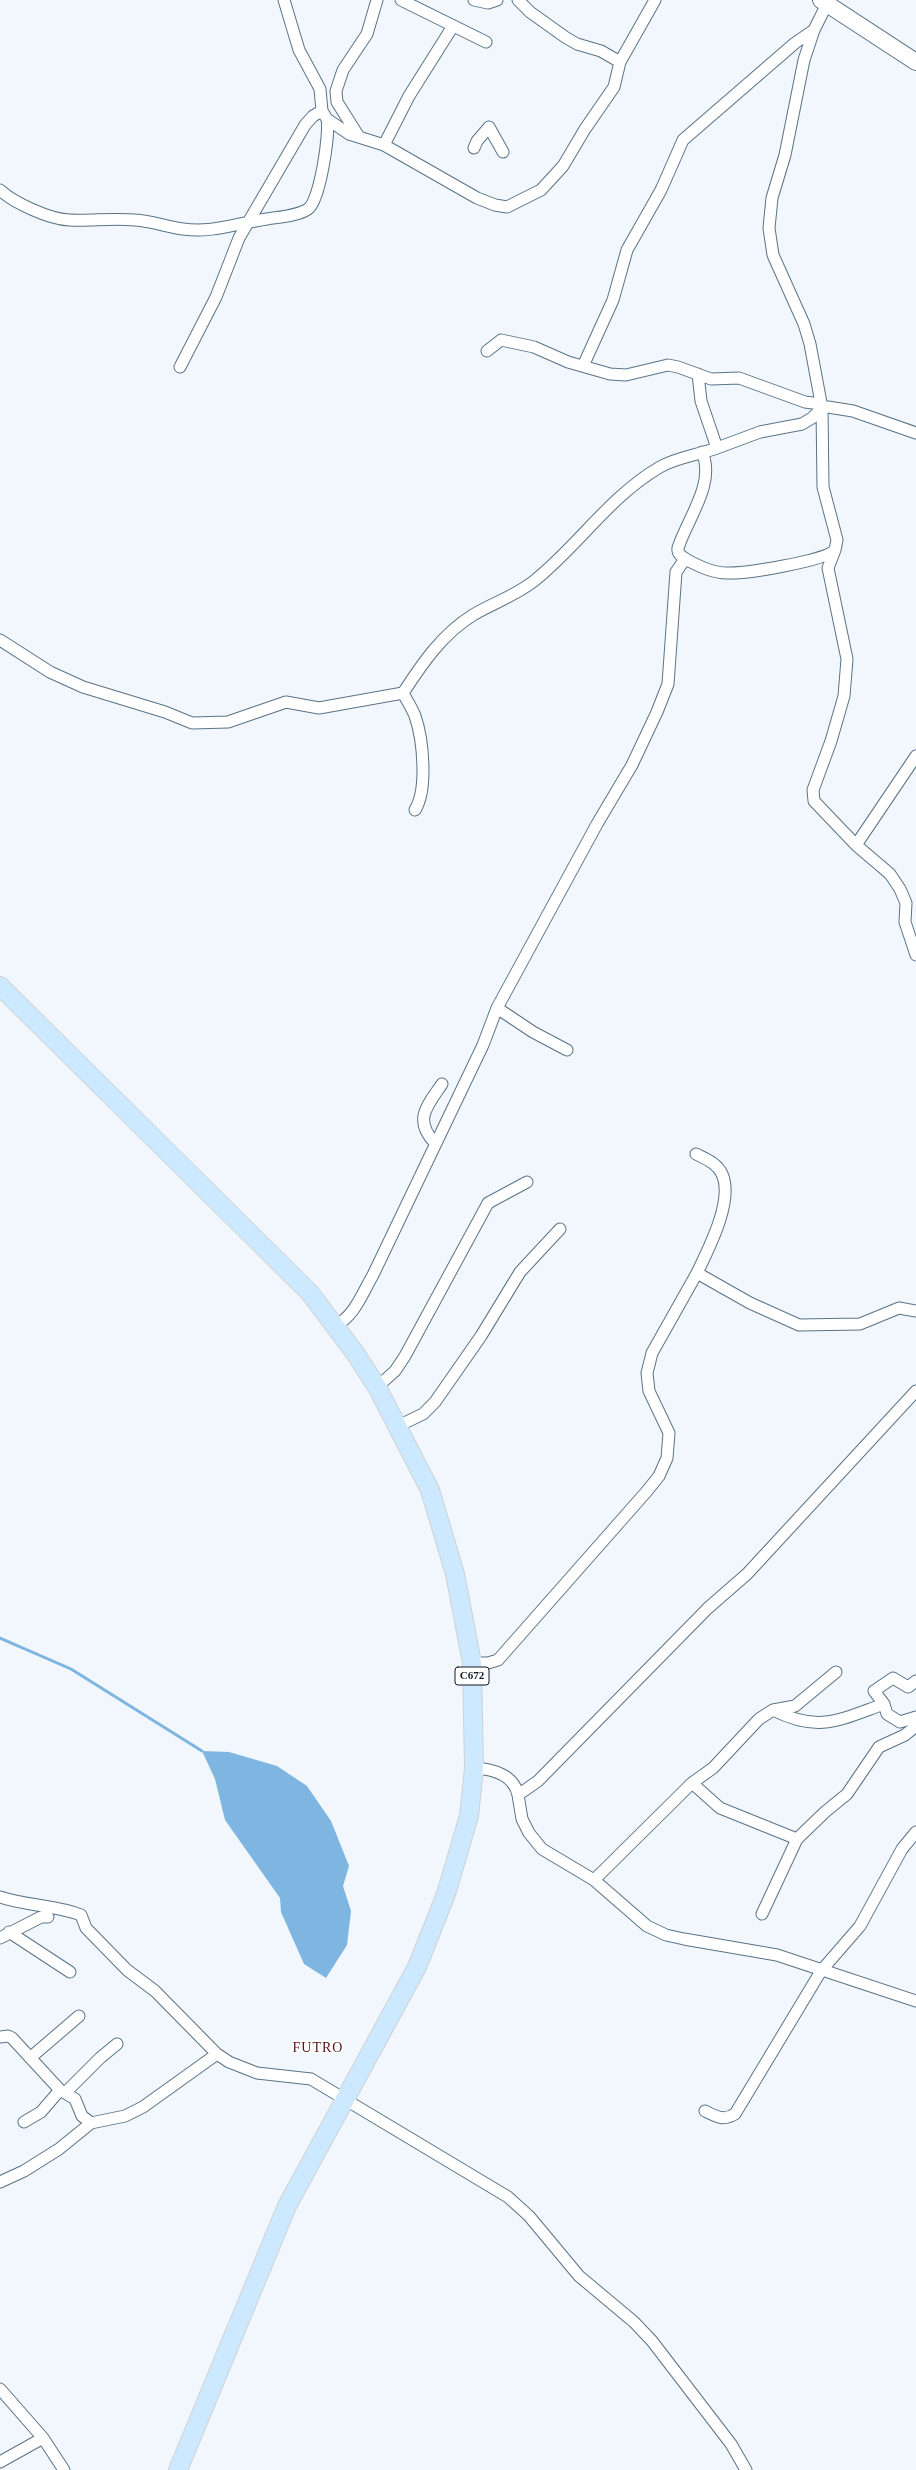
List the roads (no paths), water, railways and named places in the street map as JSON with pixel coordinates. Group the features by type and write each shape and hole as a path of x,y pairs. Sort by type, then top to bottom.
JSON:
{"main road":[{"name":"C672","path":"0,986 310,1293 377,1387 430,1490 455,1574 472,1663 474,1768 470,1816 446,1894 417,1967 346,2099 315,2151 287,2206 178,2470"}],"street":[{"path":"0,190 25,207 65,219 135,220 185,230 222,229 301,212 312,206 325,155 329,129 320,89 299,50 284,0"},
{"path":"359,137 337,102 336,91 343,70 367,34 377,0"},
{"path":"401,0 421,4 453,26 486,42"},
{"path":"474,0 488,3 497,0"},
{"path":"518,0 530,12 565,37 577,44 601,51 620,62"},
{"path":"180,367 211,308 233,250 305,125 313,116 325,115 341,130 384,145 477,198 501,207 514,206 541,190 563,166 584,129 614,87 620,62 654,0"},
{"path":"916,62 826,1 814,30 800,75 785,155 772,198 769,228 771,245 777,266 808,334 821,406 823,487 836,540 835,550 828,568 848,660 844,696 831,741 812,790 814,801 856,845 890,874 900,889 906,903 905,922 916,955"},
{"path":"384,145 409,96 453,26"},
{"path":"583,366 612,300 625,254 661,190 684,140 795,43 814,30"},
{"path":"474,148 476,141 489,127 503,152"},
{"path":"487,350 501,340 514,341 543,349 568,362 617,375 643,372 668,365 716,380 739,378 805,402 853,411 916,433"},
{"path":"698,374 701,401 717,448"},
{"path":"0,640 50,672 83,687 165,712 192,723 228,722 286,702 319,708 403,694 430,654 458,625 475,614 509,598 533,582 561,558 611,506 659,468 681,457 717,448 760,432 802,424 812,418 821,406"},
{"path":"702,452 706,464 706,475 693,517 678,549 680,554 685,558 708,570 736,573 812,560 830,554 835,550"},
{"path":"334,1326 341,1323 360,1299 483,1045 497,1008 597,824 632,765 657,712 668,684 676,572 685,558"},
{"path":"403,694 414,713 420,743 422,792 415,810"},
{"path":"856,845 916,756"},
{"path":"497,1008 533,1032 567,1050"},
{"path":"435,1143 426,1130 423,1117 442,1084"},
{"path":"472,1663 488,1663 498,1660 647,1491 664,1468 667,1458 669,1433 649,1391 646,1373 652,1353 697,1273 727,1198 722,1173 714,1163 696,1154"},
{"path":"377,1387 395,1371 405,1356 488,1203 527,1182"},
{"path":"398,1426 422,1414 435,1402 481,1336 520,1272 560,1229"},
{"path":"697,1273 750,1303 799,1325 860,1324 899,1308 916,1311"},
{"path":"518,1795 538,1782 559,1762 617,1698 708,1608 747,1574 916,1391"},
{"path":"594,1880 692,1783 713,1768 759,1719 773,1710 795,1706 836,1672"},
{"path":"916,1681 908,1687 893,1678 874,1692 884,1704 887,1714 900,1722 916,1716"},
{"path":"773,1710 788,1718 819,1724 838,1721 884,1704"},
{"path":"762,1914 797,1840 825,1812 847,1794 879,1747 905,1735 916,1726"},
{"path":"474,1768 501,1774 513,1782 518,1795 522,1819 533,1839 556,1858 594,1880 647,1926 666,1935 777,1955 821,1971 916,2001"},
{"path":"692,1783 720,1808 797,1840"},
{"path":"705,2111 719,2118 727,2119 735,2114 821,1971 860,1926 902,1849 916,1832"},
{"path":"0,1897 25,1904 69,1910 81,1915 86,1928 117,1960 155,1990 217,2054 229,2062 257,2073 312,2079 508,2197 529,2216 579,2276 634,2322 652,2341 731,2444 746,2470"},
{"path":"5,1935 41,1917 48,1917"},
{"path":"5,1935 70,1972"},
{"path":"30,2058 79,2016"},
{"path":"0,2037 8,2036 12,2038 63,2092 74,2099 82,2116 91,2123"},
{"path":"24,2122 41,2112 117,2044"},
{"path":"0,2182 24,2171 59,2149 91,2123 125,2116 143,2107 217,2054"},
{"path":"0,2389 43,2438 64,2470"},
{"path":"0,2462 43,2438"}],"water":[{"path":"202,1751 229,1752 277,1766 307,1786 331,1821 349,1866 343,1886 351,1911 347,1945 326,1978 304,1964 281,1912 280,1898 225,1820 215,1779"}],"waterway":[{"path":"0,1638 71,1669 202,1751"}],"district":[{"name":"FUTRO","path":"318,2048"}]}
